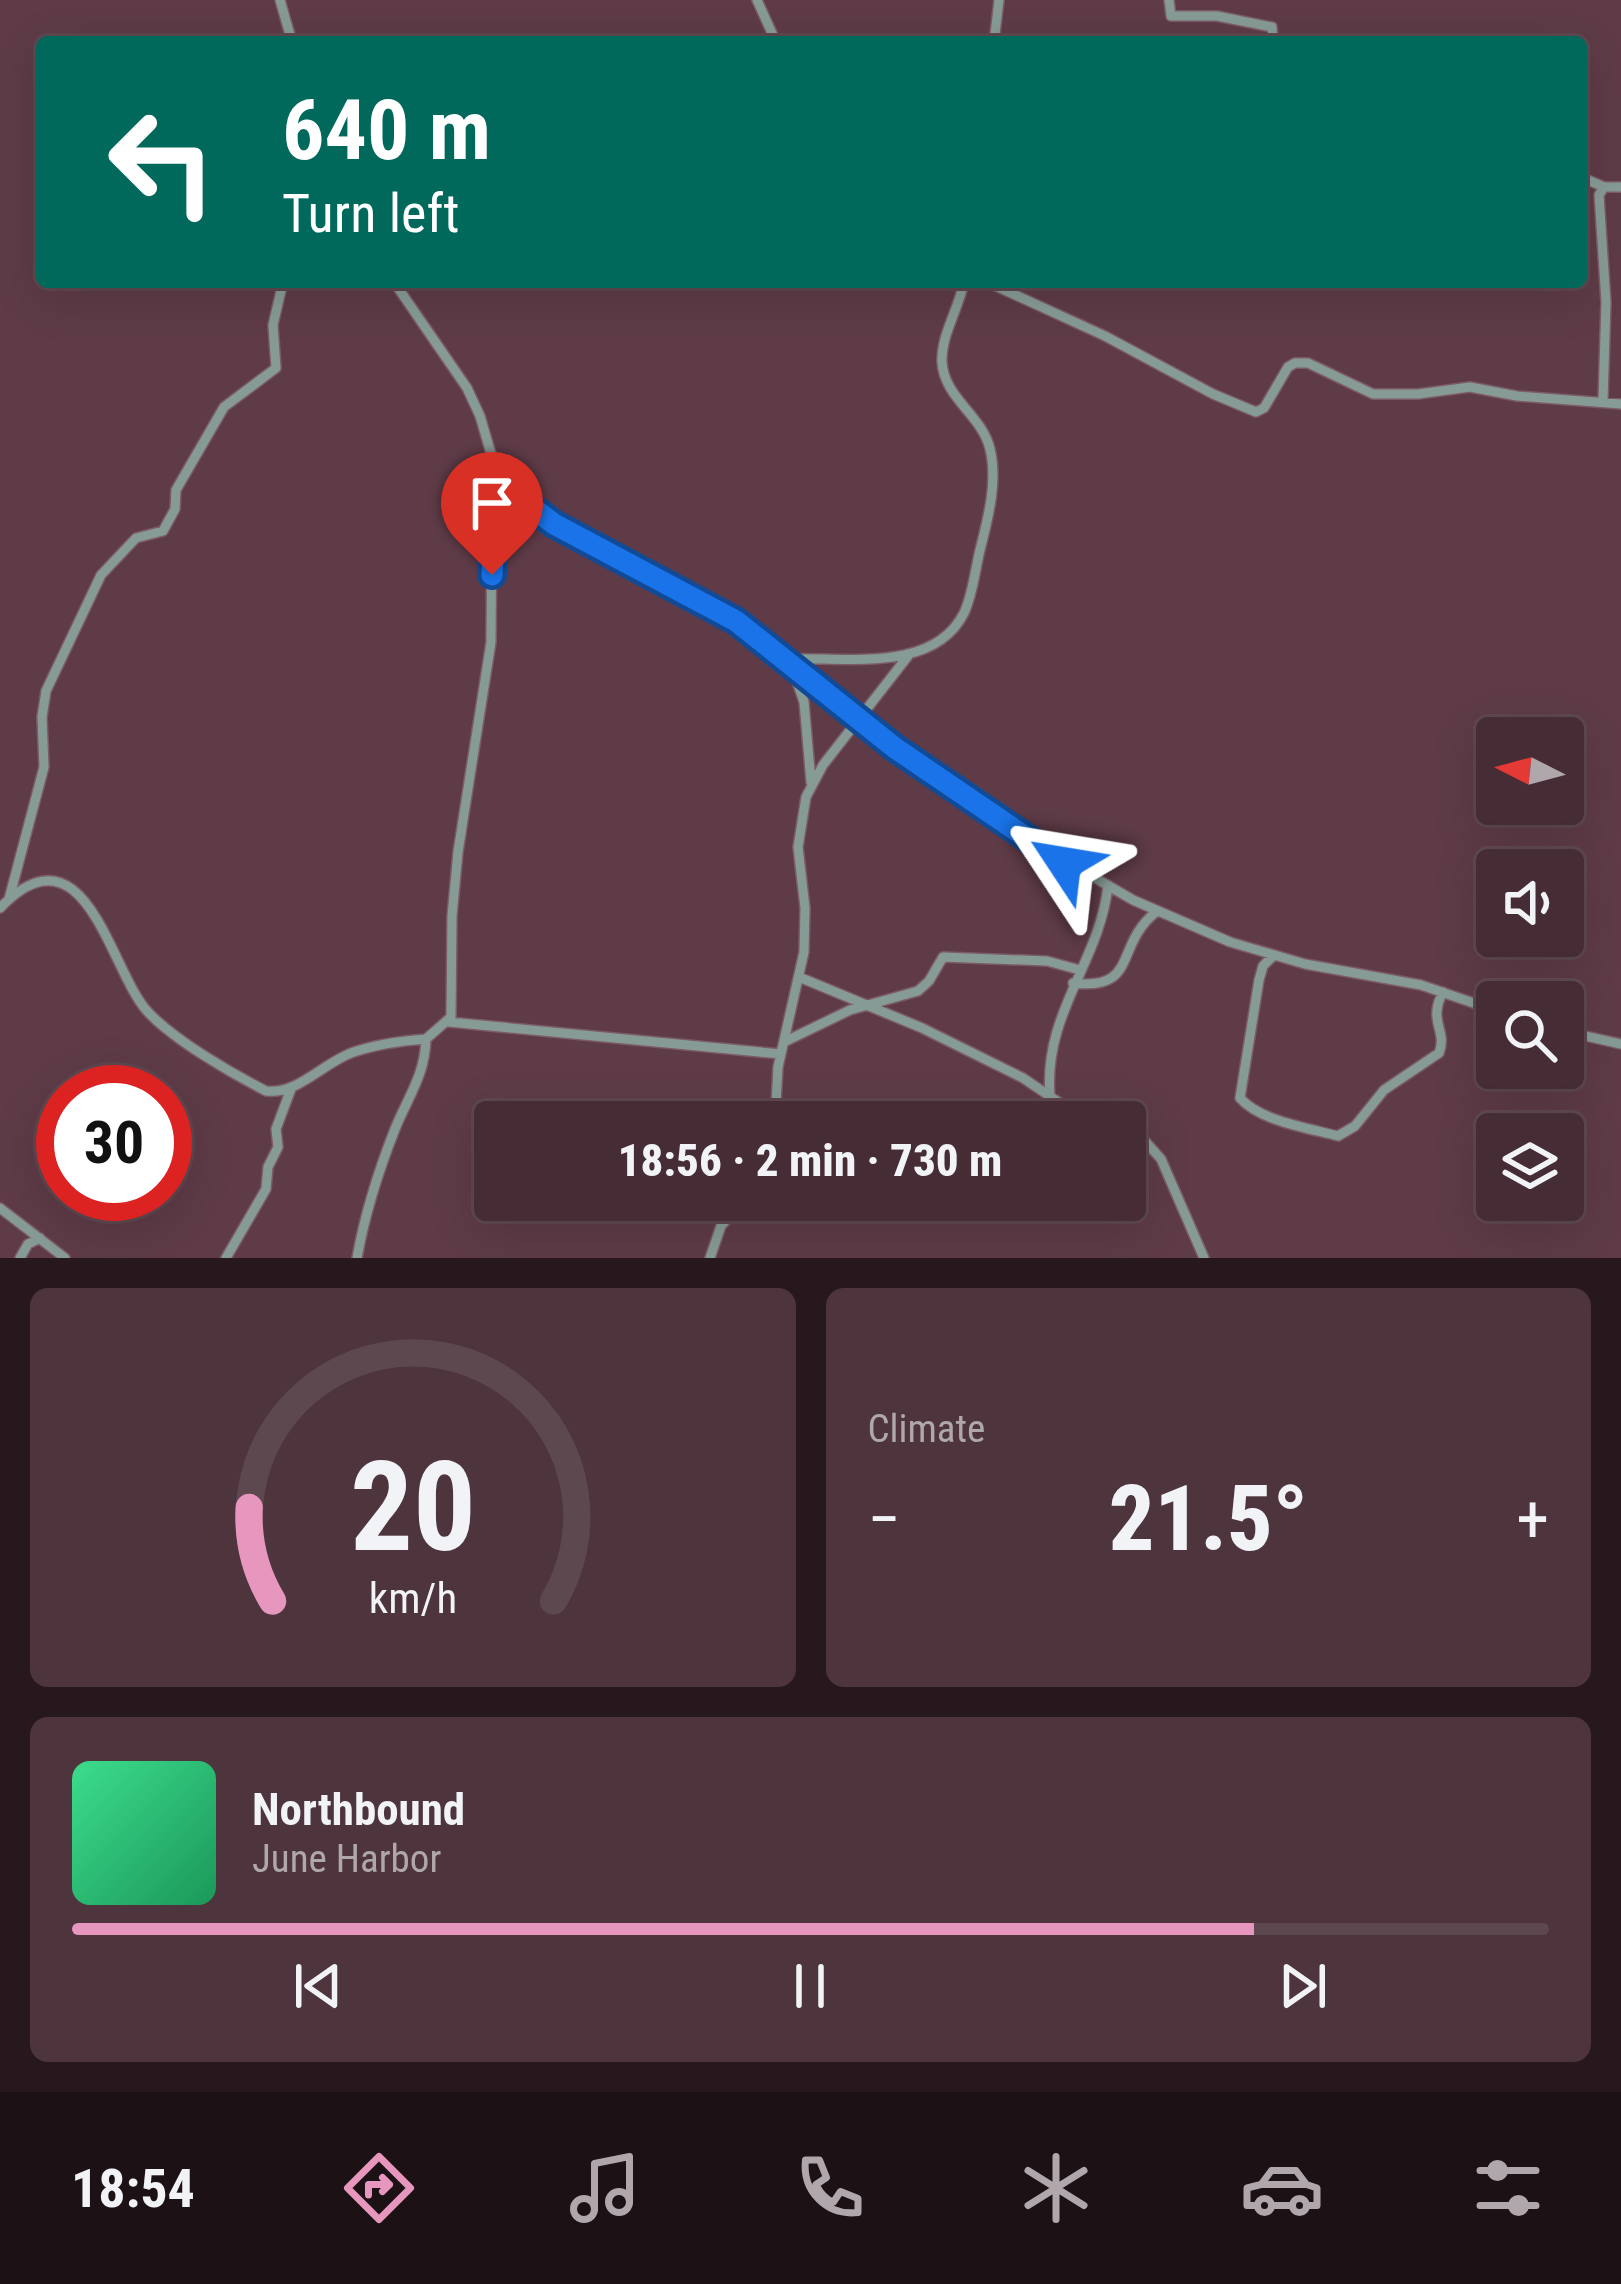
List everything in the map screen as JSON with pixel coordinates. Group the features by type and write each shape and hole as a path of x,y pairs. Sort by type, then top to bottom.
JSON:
{"street":[{"path":"280,0 290,36"},
{"path":"757,0 773,36"},
{"path":"995,36 999,0"},
{"path":"1169,0 1171,16 1217,16 1272,28 1273,36"},
{"path":"1587,180 1604,187 1621,187"},
{"path":"1603,400 1606,302 1599,192 1604,187"},
{"path":"9,899 44,767 46,691 100,575 136,538 164,531 175,509 176,490 224,407 276,368 273,325 282,288"},
{"path":"398,288 467,388 497,474 508,489 552,522 736,621 895,748 1013,830 1156,912 1272,956 1404,980 1476,1004"},
{"path":"785,659 871,660 909,654 937,640 964,613 991,502 990,449 974,418 951,391 942,368 962,288"},
{"path":"1000,288 1256,412 1264,408 1295,363 1308,363 1373,394 1418,394 1454,386 1621,404"},
{"path":"449,1022 458,852 491,642 492,510 497,474"},
{"path":"811,782 909,654"},
{"path":"777,1101 781,1054 804,952 798,847 811,782 802,687 785,659"},
{"path":"0,908 39,884 62,884 72,890 97,914 123,974 149,1014 254,1085 274,1092 292,1087 348,1054 386,1042 426,1039 449,1022 781,1054"},
{"path":"1050,1096 1052,1048 1073,983 1100,931 1108,885"},
{"path":"1073,983 1103,985 1113,980 1135,934 1156,912"},
{"path":"1272,956 1262,970 1255,999 1240,1098 1266,1114 1333,1135 1348,1133 1384,1090 1439,1052 1443,1046 1435,1011 1443,992"},
{"path":"786,1041 867,1005 921,989 945,957 1047,961 1080,970"},
{"path":"799,977 1023,1078 1057,1101"},
{"path":"1584,1036 1621,1044"},
{"path":"357,1258 364,1212 423,1071 426,1039"},
{"path":"226,1258 266,1189 268,1167 278,1147 276,1129 292,1087"},
{"path":"1146,1141 1161,1160 1204,1258"},
{"path":"0,1208 65,1258"},
{"path":"710,1258 726,1221"},
{"path":"20,1258 28,1244 40,1238"}],"route":[{"path":"492,575 497,474 508,489 554,524 736,621 895,748 1064,863"}]}
